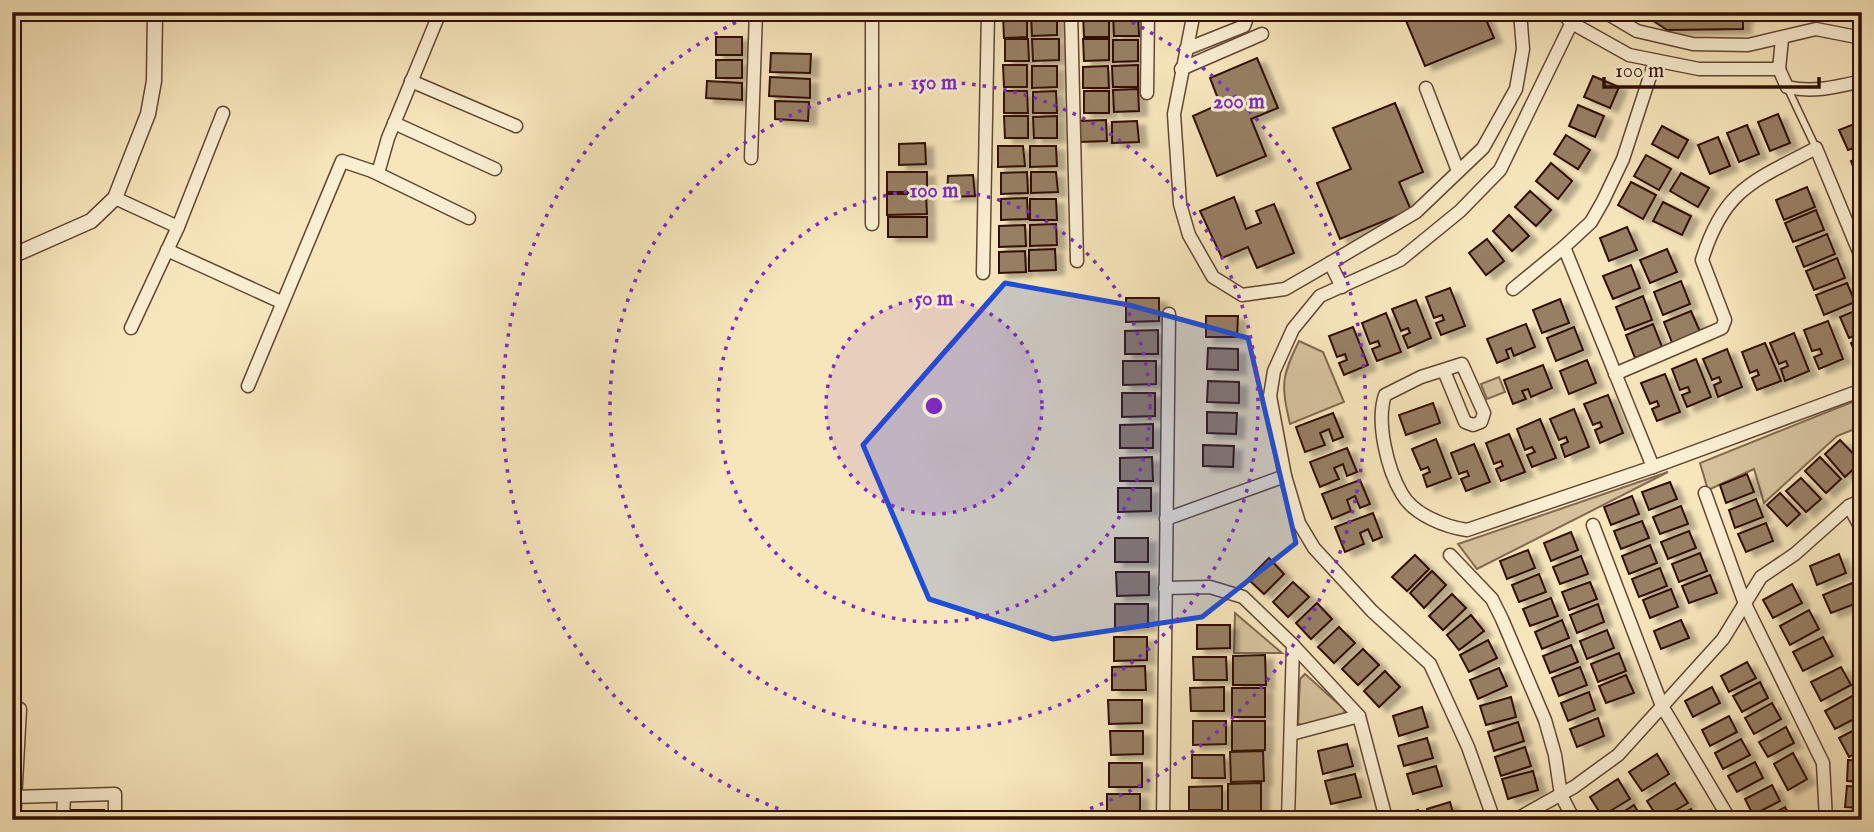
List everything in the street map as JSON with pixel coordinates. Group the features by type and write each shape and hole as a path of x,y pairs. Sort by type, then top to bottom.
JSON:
{"street":[{"path":"12,257 91,221 115,198 148,114 154,81 155,12"},
{"path":"248,386 342,161 378,173 394,123 440,12"},
{"path":"751,158 756,12"},
{"path":"872,12 872,224"},
{"path":"983,273 988,12"},
{"path":"1071,12 1077,261"},
{"path":"1147,12 1147,93"},
{"path":"1195,12 1181,69 1174,114 1181,204 1189,235 1213,277 1242,295 1285,289 1416,212 1483,148 1516,89 1523,49 1520,12"},
{"path":"1186,49 1244,26 1249,12"},
{"path":"1605,12 1637,31 1693,44 1748,45 1816,29 1862,38"},
{"path":"1494,820 1468,747 1430,664 1372,611 1314,548 1299,523 1285,476 1270,396 1274,371 1293,328 1320,296 1400,260 1460,211 1500,170 1570,16 1629,55 1699,69 1779,69"},
{"path":"1181,69 1262,34"},
{"path":"1782,39 1779,69 1787,88 1818,90 1862,81"},
{"path":"1513,289 1591,222 1623,159 1655,61"},
{"path":"411,81 516,126"},
{"path":"1426,88 1458,171"},
{"path":"131,328 178,227 223,113"},
{"path":"394,123 495,169"},
{"path":"1615,374 1722,328 1725,320 1702,260 1718,218 1730,200 1750,182 1816,148 1862,259"},
{"path":"367,169 469,218"},
{"path":"115,198 178,227"},
{"path":"1564,247 1653,467"},
{"path":"167,250 281,302"},
{"path":"1330,263 1342,288"},
{"path":"1310,275 1320,296"},
{"path":"1163,820 1169,314"},
{"path":"1444,371 1465,422 1473,425 1481,422 1484,413 1464,365 1459,364 1421,377 1385,395 1380,410 1380,426 1403,496 1447,527 1467,530 1653,467 1862,390"},
{"path":"1166,519 1285,476"},
{"path":"1705,493 1745,604 1823,763 1826,820"},
{"path":"1515,820 1561,795 1618,755 1723,639 1761,578 1794,554 1849,506 1862,500"},
{"path":"1849,506 1862,530"},
{"path":"1593,525 1662,706 1730,820"},
{"path":"1450,555 1492,599 1502,619 1545,720 1555,755 1561,795 1574,820"},
{"path":"1166,588 1210,587 1243,597 1293,645 1359,716 1384,811"},
{"path":"1289,820 1293,645"},
{"path":"12,708 20,709 13,797 14,820"},
{"path":"1291,734 1359,716"},
{"path":"13,797 115,794 115,820"},
{"path":"63,820 64,796"}],"lane":[{"path":"1787,88 1816,148"}],"highlighted area":[{"path":"1005,283 1129,305 1248,338 1296,543 1202,617 1053,639 929,599 863,445"}],"shaded area":[{"path":"1299,341 1323,352 1344,402 1290,424 1284,381"},
{"path":"1499,377 1505,392 1487,399 1481,384"},
{"path":"1862,398 1862,426 1837,436 1764,503 1754,469 1708,490 1700,463"},
{"path":"1668,472 1477,569 1458,544"},
{"path":"1235,613 1282,653 1234,653"},
{"path":"1305,674 1344,709 1345,716 1302,726 1298,723 1300,679"}],"building":[{"path":"1412,12 1491,12 1484,15 1494,38 1425,66 1404,16"},
{"path":"1640,12 1751,12 1743,19 1743,29 1667,30"},
{"path":"1031,14 1057,14 1057,35 1032,36"},
{"path":"1138,14 1139,36 1114,36 1113,15"},
{"path":"1027,15 1027,37 1004,38 1003,16"},
{"path":"1083,15 1109,15 1109,37 1084,37"},
{"path":"716,37 742,37 742,55 716,55"},
{"path":"1005,39 1028,39 1029,61 1005,61"},
{"path":"1032,39 1059,39 1059,60 1033,61"},
{"path":"1083,39 1109,39 1109,60 1084,61"},
{"path":"1113,40 1138,40 1138,61 1113,62"},
{"path":"771,53 811,54 810,73 770,72"},
{"path":"1257,58 1278,108 1251,119 1266,156 1217,176 1193,116 1220,104 1210,78"},
{"path":"716,60 742,60 742,78 716,78"},
{"path":"1003,65 1027,65 1027,87 1004,87"},
{"path":"1138,65 1138,87 1113,87 1112,66"},
{"path":"1032,66 1057,66 1057,87 1032,88"},
{"path":"1108,66 1109,88 1083,88 1083,67"},
{"path":"1593,76 1619,87 1610,108 1584,97"},
{"path":"770,77 810,79 810,98 769,96"},
{"path":"707,81 742,83 742,100 706,98"},
{"path":"1138,89 1139,111 1114,112 1113,90"},
{"path":"1004,91 1027,91 1028,113 1004,113"},
{"path":"1056,91 1057,113 1033,113 1033,92"},
{"path":"1084,91 1109,91 1109,113 1084,113"},
{"path":"775,101 809,102 808,121 775,119"},
{"path":"1395,103 1423,172 1399,182 1411,210 1340,239 1317,183 1351,169 1333,128"},
{"path":"1578,105 1604,116 1595,137 1569,126"},
{"path":"1778,114 1790,143 1770,151 1758,122"},
{"path":"1004,116 1028,116 1028,138 1005,138"},
{"path":"1057,116 1057,138 1034,138 1033,117"},
{"path":"1106,120 1107,141 1080,142 1080,121"},
{"path":"1137,121 1139,142 1112,143 1112,122"},
{"path":"1862,121 1862,145 1848,150 1839,130"},
{"path":"1747,125 1759,154 1739,162 1727,133"},
{"path":"1662,126 1688,140 1678,158 1652,144"},
{"path":"1566,135 1590,150 1578,169 1554,154"},
{"path":"1718,137 1730,166 1710,174 1698,145"},
{"path":"925,143 926,164 899,165 899,144"},
{"path":"998,146 1023,146 1025,166 998,167"},
{"path":"1030,146 1056,146 1057,166 1030,167"},
{"path":"1646,155 1671,169 1659,190 1634,176"},
{"path":"1862,157 1862,181 1859,182 1851,161"},
{"path":"1551,163 1572,181 1558,199 1536,181"},
{"path":"887,172 927,172 927,192 887,192"},
{"path":"1027,172 1028,193 1001,194 1001,173"},
{"path":"1031,172 1056,172 1058,192 1031,193"},
{"path":"1681,173 1709,188 1698,207 1670,191"},
{"path":"973,175 975,196 947,197 948,176"},
{"path":"1631,182 1656,195 1643,219 1618,205"},
{"path":"1807,187 1815,207 1784,220 1776,200"},
{"path":"1530,191 1551,210 1536,226 1515,207"},
{"path":"887,194 926,194 927,214 887,215"},
{"path":"1234,197 1246,229 1261,223 1256,211 1274,204 1294,253 1257,268 1248,247 1222,258 1200,211"},
{"path":"1027,198 1028,219 1001,220 1001,199"},
{"path":"1030,199 1056,199 1057,220 1030,220"},
{"path":"1663,202 1691,216 1682,235 1653,221"},
{"path":"1816,210 1824,230 1793,242 1785,223"},
{"path":"1509,215 1529,236 1512,251 1493,231"},
{"path":"888,217 927,217 927,237 888,237"},
{"path":"1056,224 1057,245 1030,246 1030,225"},
{"path":"1025,225 1026,246 999,247 999,226"},
{"path":"1627,227 1637,250 1609,261 1600,238"},
{"path":"1827,234 1835,254 1804,267 1796,247"},
{"path":"1487,239 1504,261 1486,275 1469,253"},
{"path":"1055,249 1056,270 1029,271 1029,250"},
{"path":"1667,249 1677,272 1650,283 1640,260"},
{"path":"1025,251 1026,272 999,273 999,252"},
{"path":"1837,258 1845,278 1814,290 1806,271"},
{"path":"1631,265 1640,288 1613,299 1603,276"},
{"path":"1681,281 1690,304 1663,315 1654,292"},
{"path":"1847,283 1855,302 1824,315 1816,295"},
{"path":"1450,288 1465,326 1441,335 1436,323 1444,320 1442,315 1434,318 1426,297"},
{"path":"1643,296 1652,320 1625,330 1616,307"},
{"path":"1126,298 1159,298 1159,321 1126,322"},
{"path":"1560,299 1569,323 1542,333 1533,310"},
{"path":"1416,300 1431,338 1408,348 1403,336 1410,333 1408,328 1401,331 1392,309"},
{"path":"1862,308 1862,353 1856,355 1851,343 1858,340 1856,335 1849,338 1840,317"},
{"path":"1691,311 1701,334 1673,345 1664,322"},
{"path":"1386,313 1401,352 1377,361 1372,349 1380,346 1378,341 1370,344 1362,323"},
{"path":"1206,316 1238,316 1237,337 1206,337"},
{"path":"1828,321 1843,359 1819,369 1814,357 1822,354 1820,349 1812,351 1804,330"},
{"path":"1526,324 1535,347 1514,356 1511,348 1506,350 1509,358 1497,363 1487,339"},
{"path":"1653,324 1662,347 1635,358 1626,335"},
{"path":"1353,327 1368,365 1344,375 1339,363 1347,360 1345,354 1337,357 1329,336"},
{"path":"1574,327 1583,350 1556,361 1547,338"},
{"path":"1158,330 1158,354 1125,354 1125,331"},
{"path":"1794,333 1809,371 1785,381 1781,369 1788,366 1786,361 1779,364 1770,343"},
{"path":"1765,343 1781,381 1757,390 1752,378 1759,375 1757,370 1750,373 1742,352"},
{"path":"1208,348 1238,349 1238,370 1207,369"},
{"path":"1727,349 1742,387 1718,397 1714,385 1721,382 1719,377 1712,380 1703,359"},
{"path":"1696,359 1711,397 1687,407 1682,395 1690,392 1688,387 1680,390 1672,369"},
{"path":"1587,360 1596,383 1569,394 1560,371"},
{"path":"1123,361 1156,361 1156,384 1123,385"},
{"path":"1543,365 1552,388 1531,397 1528,389 1522,391 1526,399 1513,404 1504,380"},
{"path":"1665,374 1680,412 1657,421 1652,409 1659,406 1657,401 1650,404 1641,383"},
{"path":"1208,381 1239,382 1239,403 1207,402"},
{"path":"1122,393 1155,393 1155,416 1122,417"},
{"path":"1608,395 1623,433 1600,443 1595,430 1602,427 1600,422 1593,425 1584,404"},
{"path":"1433,403 1440,423 1406,435 1399,415"},
{"path":"1574,409 1589,447 1565,457 1561,445 1568,442 1566,437 1559,440 1550,419"},
{"path":"1207,412 1237,413 1236,434 1207,433"},
{"path":"1333,413 1343,437 1333,441 1329,429 1320,433 1325,445 1305,452 1296,427"},
{"path":"1540,419 1556,458 1532,467 1527,455 1535,452 1532,447 1525,450 1517,429"},
{"path":"1153,424 1153,448 1120,448 1120,425"},
{"path":"1509,434 1525,472 1501,481 1496,469 1503,466 1501,461 1494,464 1486,443"},
{"path":"1436,439 1451,478 1427,487 1423,475 1430,472 1428,467 1421,470 1412,449"},
{"path":"1840,440 1861,462 1845,477 1825,454"},
{"path":"1474,444 1490,482 1466,491 1461,479 1469,476 1467,471 1459,474 1451,453"},
{"path":"1203,445 1234,446 1233,467 1203,466"},
{"path":"1347,448 1357,472 1347,476 1343,464 1334,468 1339,479 1320,487 1310,462"},
{"path":"1152,457 1153,481 1120,481 1120,458"},
{"path":"1820,457 1841,479 1826,493 1805,471"},
{"path":"1747,474 1754,492 1726,503 1720,485"},
{"path":"1801,478 1821,499 1806,512 1786,491"},
{"path":"1360,480 1370,504 1360,508 1355,496 1347,500 1351,511 1332,519 1322,494"},
{"path":"1670,482 1677,499 1649,510 1642,492"},
{"path":"1118,488 1151,488 1151,511 1118,512"},
{"path":"1780,493 1800,514 1787,526 1767,505"},
{"path":"1632,496 1639,514 1611,525 1604,507"},
{"path":"1756,499 1763,517 1735,528 1729,510"},
{"path":"1681,506 1688,524 1660,534 1653,517"},
{"path":"1373,513 1382,537 1373,541 1368,529 1360,533 1364,544 1345,552 1335,527"},
{"path":"1642,521 1649,538 1621,549 1614,531"},
{"path":"1766,523 1773,541 1746,552 1738,534"},
{"path":"1689,531 1696,548 1668,559 1661,542"},
{"path":"1571,532 1578,550 1551,561 1544,543"},
{"path":"1115,538 1148,538 1148,562 1115,562"},
{"path":"1650,545 1657,563 1629,574 1622,556"},
{"path":"1528,550 1535,568 1507,579 1500,561"},
{"path":"1700,553 1707,571 1679,582 1672,564"},
{"path":"1839,554 1846,573 1817,585 1810,566"},
{"path":"1415,555 1429,569 1407,591 1392,577"},
{"path":"1581,556 1588,574 1560,584 1553,567"},
{"path":"1269,558 1284,574 1264,594 1248,579"},
{"path":"1660,568 1667,586 1639,597 1632,579"},
{"path":"1432,571 1446,585 1424,608 1410,593"},
{"path":"1116,572 1149,572 1149,595 1117,596"},
{"path":"1539,574 1546,592 1519,602 1512,585"},
{"path":"1710,575 1717,593 1689,603 1682,586"},
{"path":"1293,582 1309,597 1288,617 1273,602"},
{"path":"1590,582 1597,599 1569,610 1562,592"},
{"path":"1852,583 1860,602 1831,613 1823,595"},
{"path":"1792,584 1802,603 1773,618 1763,600"},
{"path":"1671,589 1678,607 1650,618 1643,600"},
{"path":"1452,594 1466,608 1443,630 1429,616"},
{"path":"1551,598 1558,616 1530,626 1523,609"},
{"path":"1317,603 1332,619 1311,639 1296,623"},
{"path":"1115,604 1148,604 1148,627 1115,628"},
{"path":"1598,604 1604,622 1577,633 1570,615"},
{"path":"1809,610 1819,629 1790,645 1780,626"},
{"path":"1471,615 1484,631 1459,650 1447,635"},
{"path":"1562,620 1569,638 1542,649 1535,632"},
{"path":"1681,620 1689,638 1661,649 1654,631"},
{"path":"1197,625 1230,625 1230,648 1197,649"},
{"path":"1339,627 1355,643 1334,663 1318,647"},
{"path":"1607,630 1614,648 1587,659 1580,641"},
{"path":"1114,637 1147,637 1147,660 1114,661"},
{"path":"1823,637 1833,656 1803,671 1793,652"},
{"path":"1488,640 1497,658 1469,672 1460,655"},
{"path":"1571,645 1578,662 1550,673 1543,656"},
{"path":"1363,649 1379,665 1358,685 1342,669"},
{"path":"1619,653 1626,671 1598,682 1591,664"},
{"path":"1265,655 1266,685 1233,685 1233,656"},
{"path":"1193,657 1226,657 1227,680 1194,680"},
{"path":"1747,662 1756,678 1729,692 1721,676"},
{"path":"1145,666 1146,690 1112,690 1112,667"},
{"path":"1580,667 1587,685 1559,696 1552,678"},
{"path":"1841,667 1851,685 1821,701 1811,682"},
{"path":"1499,668 1507,686 1478,699 1470,680"},
{"path":"1385,671 1400,687 1379,707 1364,691"},
{"path":"1626,675 1634,693 1606,703 1599,686"},
{"path":"1760,682 1768,698 1742,712 1733,696"},
{"path":"1224,687 1224,711 1191,711 1190,688"},
{"path":"1712,687 1720,703 1693,717 1685,701"},
{"path":"1232,688 1265,688 1265,717 1232,717"},
{"path":"1589,692 1595,710 1568,721 1561,703"},
{"path":"1854,695 1862,715 1835,729 1825,711"},
{"path":"1511,697 1516,717 1486,725 1480,706"},
{"path":"1108,700 1142,700 1142,723 1109,724"},
{"path":"1772,703 1781,719 1754,734 1745,718"},
{"path":"1422,707 1428,727 1399,736 1393,716"},
{"path":"1729,716 1737,732 1710,746 1702,730"},
{"path":"1598,718 1604,736 1577,747 1570,729"},
{"path":"1193,721 1226,721 1226,744 1193,745"},
{"path":"1232,721 1265,721 1265,750 1232,751"},
{"path":"1518,722 1524,741 1494,751 1488,732"},
{"path":"1862,726 1862,750 1849,757 1839,738"},
{"path":"1786,727 1794,743 1768,757 1759,742"},
{"path":"1110,731 1143,731 1143,754 1111,755"},
{"path":"1427,738 1433,758 1404,766 1398,746"},
{"path":"1741,739 1750,755 1723,769 1715,753"},
{"path":"1347,744 1353,766 1323,774 1318,751"},
{"path":"1525,747 1531,766 1501,776 1495,757"},
{"path":"1263,751 1264,781 1231,782 1230,752"},
{"path":"1793,753 1807,779 1788,790 1774,764"},
{"path":"1657,754 1669,774 1642,791 1629,772"},
{"path":"1192,755 1224,755 1225,778 1192,778"},
{"path":"1848,760 1862,761 1862,782 1847,781"},
{"path":"1755,762 1763,778 1737,792 1728,776"},
{"path":"1109,763 1142,763 1142,787 1109,787"},
{"path":"1436,766 1442,786 1413,794 1407,774"},
{"path":"1533,771 1538,790 1508,799 1502,779"},
{"path":"1355,774 1361,797 1331,804 1325,781"},
{"path":"1618,779 1630,799 1602,816 1590,797"},
{"path":"1261,783 1261,813 1228,813 1228,784"},
{"path":"1675,783 1688,803 1659,820 1647,801"},
{"path":"1772,785 1780,801 1753,815 1745,799"},
{"path":"1222,786 1222,810 1189,810 1189,787"},
{"path":"1847,786 1862,787 1862,808 1845,807"},
{"path":"1107,794 1140,794 1140,817 1107,818"},
{"path":"1450,802 1455,820 1430,820 1427,809"},
{"path":"1634,805 1643,820 1611,820"},
{"path":"1785,807 1792,820 1762,820"},
{"path":"1691,809 1698,820 1675,820"},
{"path":"68,810 104,810 104,820 68,820"},
{"path":"1418,810 1420,820 1395,820 1395,817"},
{"path":"1846,814 1862,815 1862,820 1846,820"}]}
